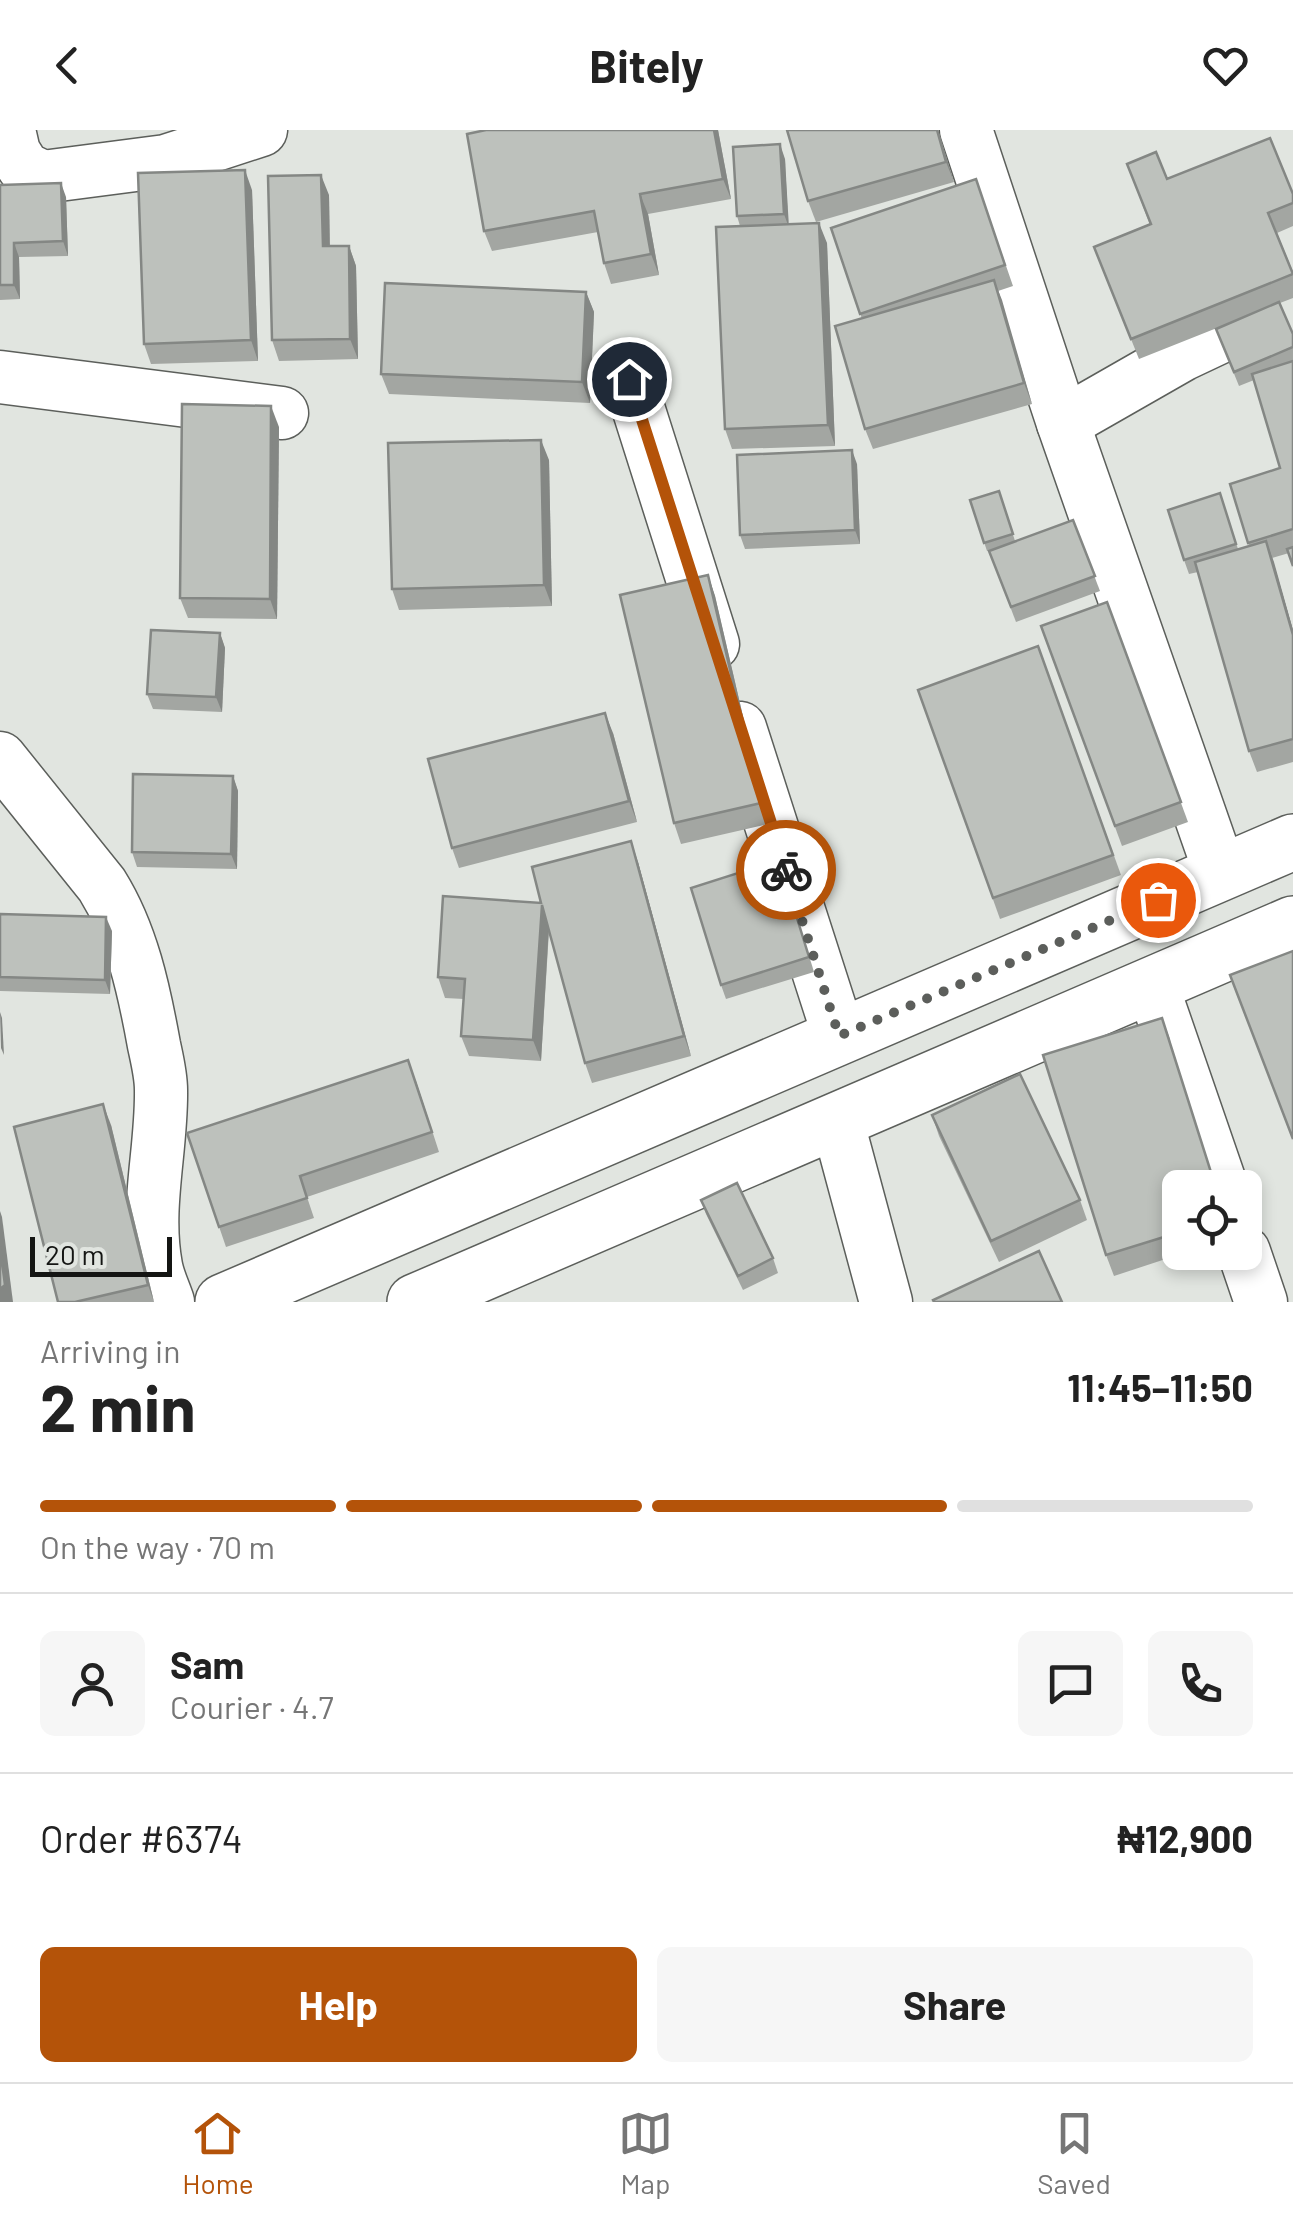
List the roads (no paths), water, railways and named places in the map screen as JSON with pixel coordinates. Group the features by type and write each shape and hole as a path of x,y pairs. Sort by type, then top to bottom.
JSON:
{"main road":[{"path":"223,1302 1293,842"},
{"path":"415,1302 1293,924"}],"street":[{"path":"9,130 14,152 24,168 42,177 166,161 261,130"},
{"path":"966,130 1220,872"},
{"path":"1063,422 1182,355 1254,322"},
{"path":"0,378 282,413"},
{"path":"629,379 839,1036"},
{"path":"0,758 102,886 126,933 146,999 162,1086 151,1214 156,1268 168,1302"},
{"path":"1152,985 1216,1170"},
{"path":"837,1120 886,1302"},
{"path":"1250,1270 1261,1302"}]}
